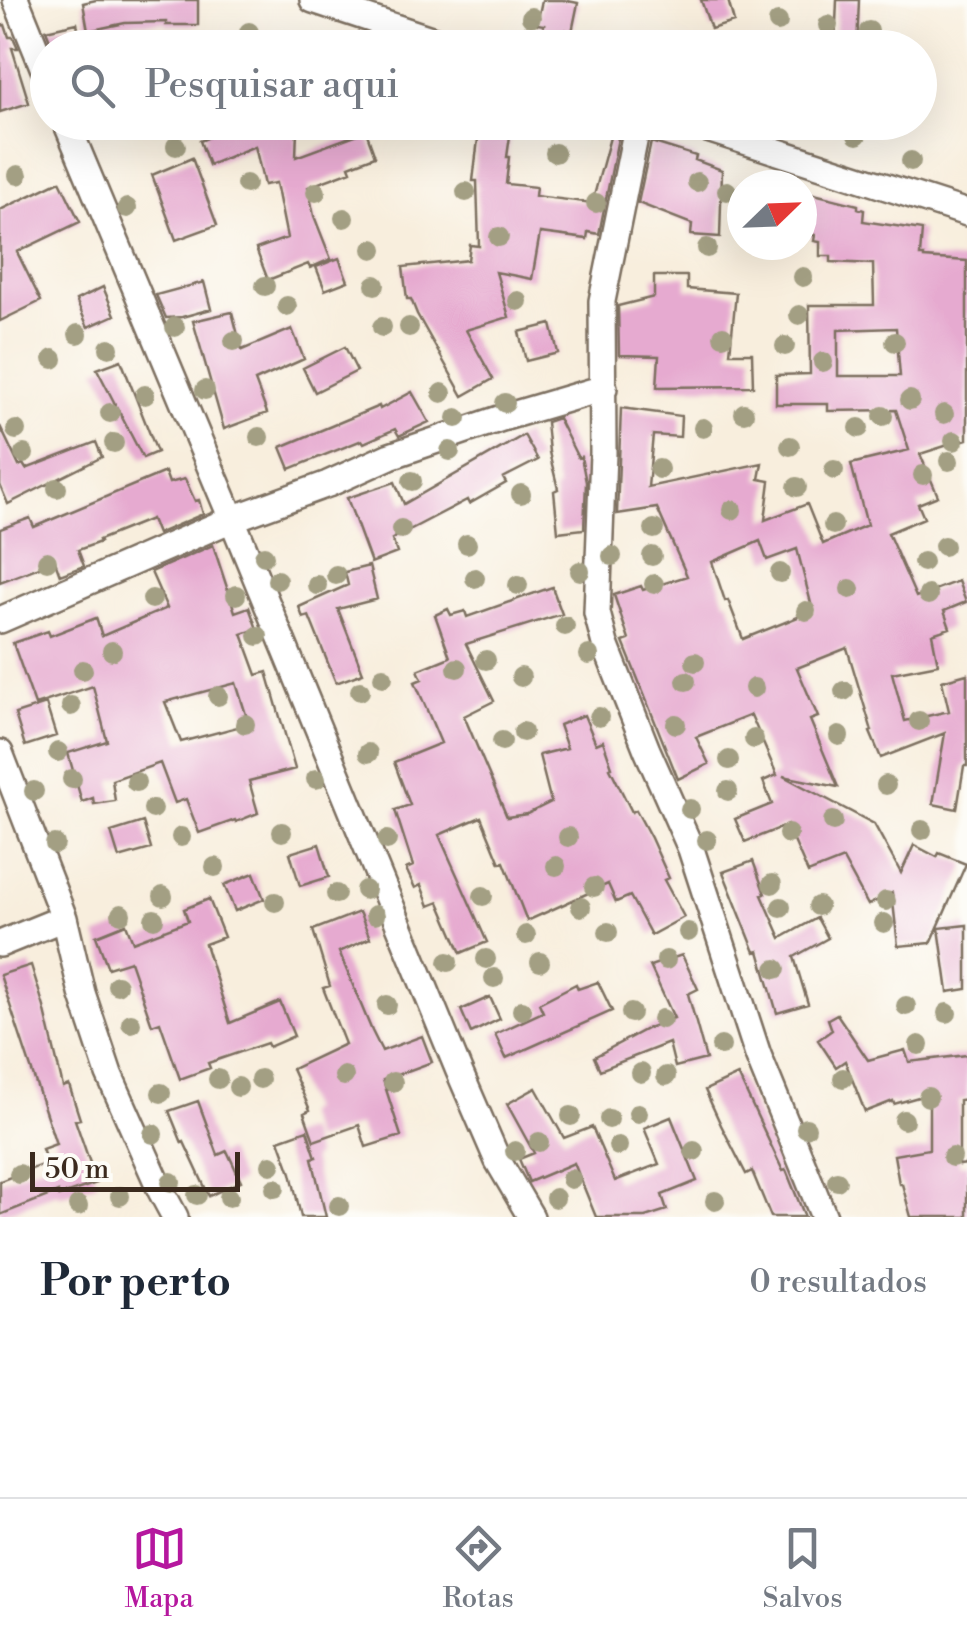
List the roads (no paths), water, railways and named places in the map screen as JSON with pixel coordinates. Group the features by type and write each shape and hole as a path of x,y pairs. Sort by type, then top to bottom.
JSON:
{"street":[{"path":"16,0 30,34"},
{"path":"313,0 404,30"},
{"path":"74,140 459,1071 498,1161 531,1217"},
{"path":"634,140 602,301 604,388 597,613 605,644 647,750 691,849 758,1054 824,1217"},
{"path":"742,140 967,213"},
{"path":"0,620 232,519 328,484 390,456 604,388"},
{"path":"0,753 64,918 82,994 109,1074 175,1217"},
{"path":"0,944 64,918"}]}
